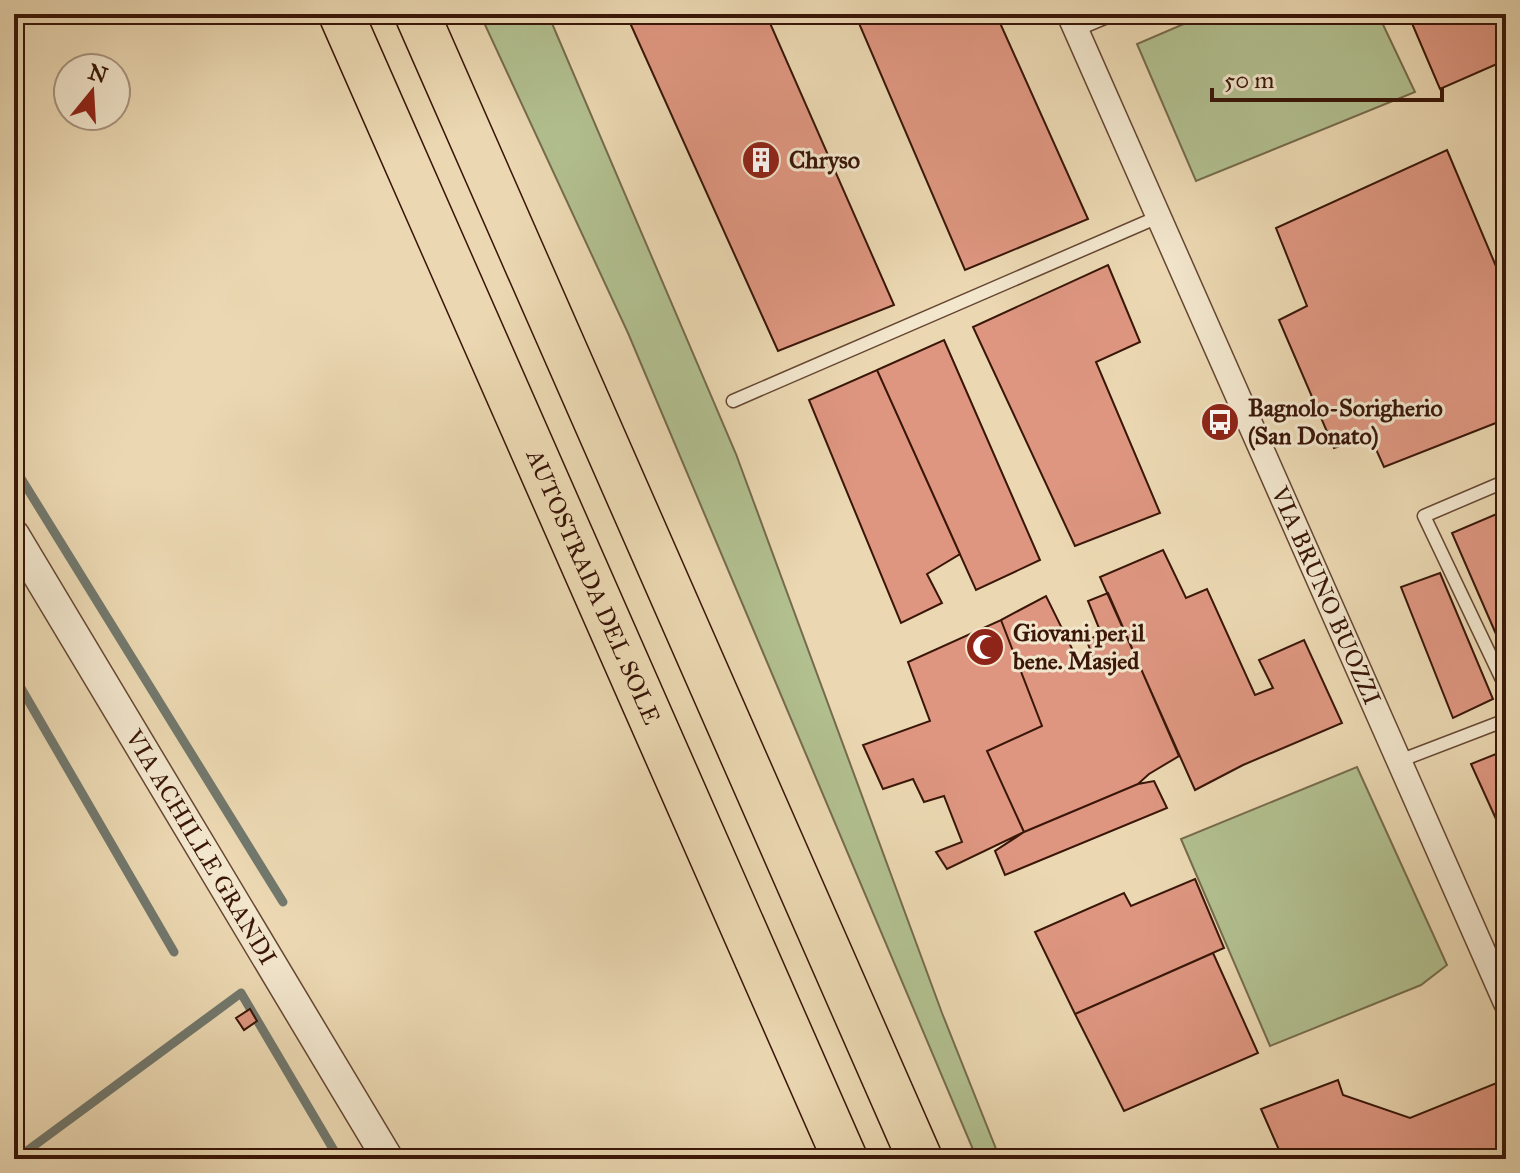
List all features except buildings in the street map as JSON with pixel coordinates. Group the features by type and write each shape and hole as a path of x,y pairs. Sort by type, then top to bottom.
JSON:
{"highway":[{"name":"AUTOSTRADA DEL SOLE","path":"341,14 845,1159"},
{"path":"417,14 920,1159"}],"street":[{"name":"VIA BRUNO BUOZZI","path":"1073,22 1506,1003"},
{"name":"VIA ACHILLE GRANDI","path":"14,535 388,1159"}],"lane":[{"path":"1073,22 1114,14"},
{"path":"733,401 1158,217"},
{"path":"1506,481 1424,516 1506,688"},
{"path":"1399,761 1506,720"}],"green space":[{"path":"480,14 548,14 736,454 942,1013 1000,1159 977,1159 628,333"},
{"path":"1207,14 1378,14 1415,92 1196,181 1137,44"},
{"path":"1357,767 1447,965 1421,985 1270,1046 1181,839"}],"waterway":[{"path":"14,467 283,902"},
{"path":"14,676 174,952"},
{"path":"16,1159 241,993 339,1159"}],"place":[{"name":"Chryso","path":"761,160"},
{"name":"Bagnolo-Sorigherio (San Donato)","path":"1220,422"},
{"name":"Giovani per il bene. Masjed","path":"985,647"}]}
